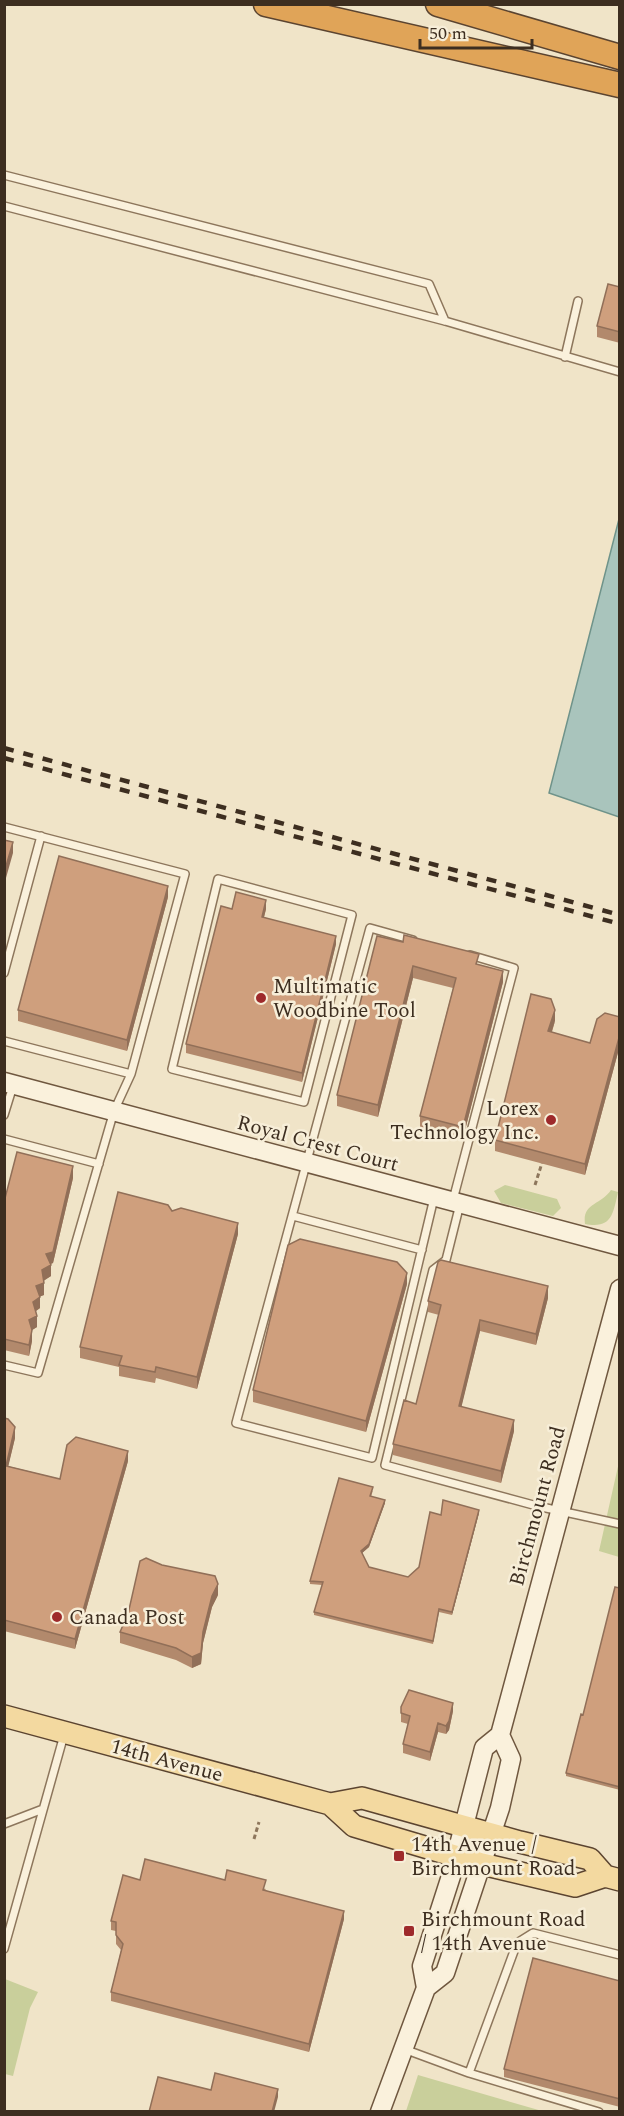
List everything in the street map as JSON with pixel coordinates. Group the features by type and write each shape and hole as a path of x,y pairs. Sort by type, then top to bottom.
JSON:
{"highway":[{"path":"266,4 620,85"},
{"path":"438,4 620,57"}],"main road":[{"name":"Royal Crest Court","path":"9,1083 620,1246"},
{"name":"Birchmount Road","path":"380,2112 426,1988 444,1973 492,1834 511,1759 501,1735 620,1289"},
{"name":"14th Avenue","path":"4,1716 330,1804 362,1798 464,1827 590,1858 612,1878"},
{"name":"Birchmount Road","path":"426,1988 422,1966 456,1856 484,1748 501,1735"},
{"name":"14th Avenue","path":"330,1804 354,1826 482,1864 575,1886 612,1878"}],"lane":[{"path":"4,175 429,284 445,321"},
{"path":"4,206 445,321 620,372"},
{"path":"565,357 578,301"},
{"path":"4,827 185,874 131,1074 114,1111 38,1373 4,1365"},
{"path":"4,973 41,836"},
{"path":"218,879 352,915 333,987 304,1102 172,1069 218,879"},
{"path":"426,943 370,928 236,1423 372,1458 422,1250 449,1201"},
{"path":"459,952 514,968 449,1201 446,1260 434,1270 385,1465 620,1524"},
{"path":"333,987 353,992"},
{"path":"4,1041 131,1074"},
{"path":"4,1115 9,1083"},
{"path":"4,1139 99,1164"},
{"path":"293,1216 422,1250"},
{"path":"4,1949 65,1732"},
{"path":"4,1824 43,1809"},
{"path":"469,2073 517,1943 533,1933 620,1956"},
{"path":"402,2049 469,2073 599,2112"}],"path":[{"path":"535,1185 542,1163"},
{"path":"254,1839 259,1822"}],"green space":[{"path":"505,1185 557,1199 561,1208 553,1216 501,1203 494,1191"},
{"path":"611,1190 618,1192 610,1218 601,1224 585,1224 586,1212 589,1208"},
{"path":"619,1462 619,1557 599,1551"},
{"path":"5,1979 38,1992 30,2008 13,2076 5,2074"},
{"path":"418,2075 542,2111 406,2111"}],"water":[{"path":"620,519 619,817 549,793"}],"building":[{"path":"608,284 620,287 620,332 597,326"},
{"path":"4,840 13,842 4,873"},
{"path":"59,856 168,886 127,1040 18,1010"},
{"name":"Multimatic Woodbine Tool","path":"236,892 266,900 262,917 336,936 302,1073 186,1044 221,906 232,909"},
{"path":"404,935 479,954 476,964 503,971 463,1127 420,1116 456,978 413,966 378,1105 337,1095 377,936 403,942"},
{"name":"Lorex Technology Inc.","path":"531,994 551,999 555,1010 548,1031 590,1043 597,1019 605,1013 620,1017 620,1034 585,1164 495,1140"},
{"path":"17,1152 73,1166 53,1252 46,1254 51,1265 42,1270 44,1283 36,1286 40,1297 33,1302 37,1316 29,1320 32,1330 29,1345 4,1339 4,1202"},
{"path":"118,1192 168,1205 172,1211 181,1208 238,1223 197,1377 156,1367 155,1372 119,1365 122,1356 80,1347"},
{"path":"300,1239 397,1262 407,1273 366,1421 253,1390 288,1245"},
{"path":"441,1260 548,1286 536,1334 480,1320 459,1406 514,1420 501,1471 393,1444 404,1400 416,1404 441,1305 428,1301 438,1262"},
{"path":"4,1418 15,1427 6,1466 60,1479 67,1445 76,1437 128,1451 75,1639 4,1620"},
{"path":"339,1478 373,1487 370,1496 385,1500 369,1544 361,1551 369,1567 408,1577 419,1567 430,1512 441,1515 443,1500 479,1510 452,1612 439,1609 433,1641 314,1612 323,1582 310,1581"},
{"path":"146,1558 162,1565 215,1576 218,1584 212,1596 203,1632 201,1653 192,1657 176,1648 120,1632 128,1614 140,1561"},
{"path":"615,1587 620,1588 620,1787 566,1773"},
{"path":"409,1690 453,1703 446,1726 438,1723 430,1752 403,1744 410,1716 401,1713 401,1707"},
{"path":"145,1859 225,1880 227,1870 266,1880 263,1890 344,1911 309,2044 111,1992 123,1944 116,1935 116,1922 111,1921 123,1875 140,1880"},
{"path":"533,1958 620,1981 620,2099 504,2069"},
{"path":"215,2073 278,2089 272,2112 149,2112 158,2077 211,2090"}],"railway":[{"path":"4,748 620,915"},
{"path":"4,758 620,924"}],"place":[{"name":"Multimatic Woodbine Tool","path":"261,998"},
{"name":"Lorex Technology Inc.","path":"551,1120"},
{"name":"Canada Post","path":"57,1617"},
{"name":"14th Avenue / Birchmount Road","path":"399,1856"},
{"name":"Birchmount Road / 14th Avenue","path":"409,1931"}]}
